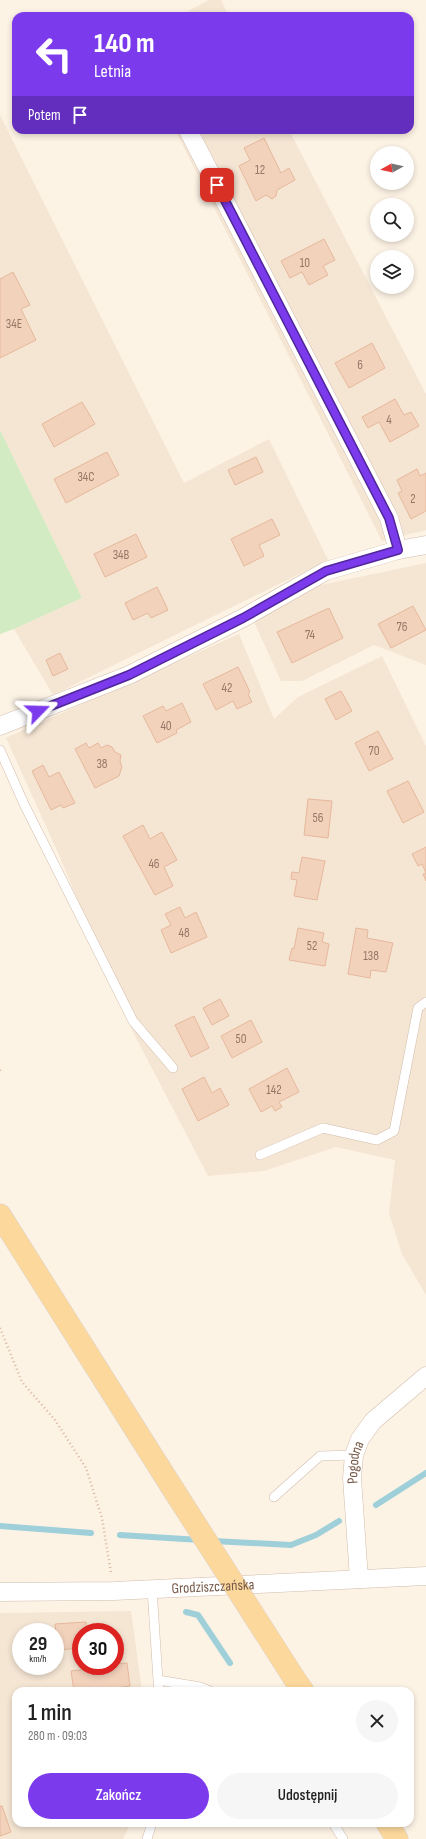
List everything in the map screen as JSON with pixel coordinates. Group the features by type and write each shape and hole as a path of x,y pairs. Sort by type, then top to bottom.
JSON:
{"main road":[{"path":"0,1215 298,1684"},
{"path":"390,1827 398,1839"}],"street":[{"path":"190,134 389,518 398,550"},
{"path":"0,726 129,675 243,618 326,571 398,550 426,545"},
{"name":"Pogodna","path":"359,1579 352,1478 354,1455 360,1439 373,1421 426,1376"},
{"name":"Grodziszczańska","path":"0,1592 114,1591 426,1576"}],"lane":[{"path":"0,750 24,804 133,1021 173,1068"},
{"path":"260,1155 322,1128 377,1140 394,1131 418,1008 426,1002"},
{"path":"274,1498 320,1456 354,1455"},
{"path":"152,1589 159,1687"},
{"path":"158,1680 200,1687"},
{"path":"147,1839 151,1827"},
{"path":"336,1827 343,1839"}],"path":[{"path":"0,1328 22,1382 55,1420 86,1468 102,1518 114,1591"}],"shaded area":[{"path":"209,0 221,0 227,12 186,12"},
{"path":"0,115 184,483 269,439 328,560 53,695 14,629 82,598 0,430"},
{"path":"177,134 291,134 370,286 370,294 374,294 426,394 426,530 382,541"},
{"path":"426,563 426,665 374,645 302,681 281,681 254,622 316,586"},
{"path":"239,634 274,719 298,697 382,656 426,746 426,1295 402,1254 389,1213 395,1160 336,1147 264,1171 208,1176 132,1030 59,855 6,738"},
{"path":"131,1611 141,1687 12,1687 12,1827 129,1827 123,1839 0,1839 0,1613"}],"green space":[{"path":"0,430 82,598 0,634"}],"building":[{"path":"264,138 281,173 289,168 295,180 277,190 276,196 272,199 266,195 256,201 239,166 250,160 244,148"},
{"path":"324,239 335,260 323,266 328,275 309,285 302,272 290,278 281,261"},
{"path":"13,272 30,305 21,309 36,340 0,358 0,279"},
{"path":"372,343 385,368 349,388 335,363"},
{"path":"395,399 404,415 411,412 419,426 390,442 379,422 368,428 362,417"},
{"path":"82,402 95,424 54,447 42,424"},
{"path":"107,452 119,475 66,503 54,479"},
{"path":"256,457 263,472 235,485 228,470"},
{"path":"417,469 420,476 426,473 426,511 411,519 398,493 402,491 397,480"},
{"path":"272,519 280,535 259,545 264,556 244,566 231,539"},
{"path":"136,534 147,557 105,577 94,554"},
{"path":"157,587 168,610 151,618 148,613 133,620 125,603"},
{"path":"413,606 426,630 391,648 378,624"},
{"path":"329,608 343,638 292,663 277,632"},
{"path":"60,653 68,669 53,676 46,660"},
{"path":"238,667 250,692 248,694 252,702 237,709 233,701 216,710 203,684"},
{"path":"341,691 352,711 336,720 325,699"},
{"path":"182,703 191,722 176,730 177,733 157,743 143,716 163,706 166,711"},
{"path":"378,731 393,759 369,771 355,743"},
{"path":"86,743 89,748 98,743 101,748 107,745 112,747 115,752 121,755 120,761 122,767 119,776 95,788 75,749"},
{"path":"43,765 49,777 59,772 75,803 63,808 61,805 51,810 32,771"},
{"path":"408,781 424,812 403,823 387,791"},
{"path":"308,799 332,801 328,838 304,835"},
{"path":"143,825 150,839 162,832 177,860 164,867 173,886 155,895 123,836"},
{"path":"426,847 426,873 422,864 418,866 412,854"},
{"path":"302,857 325,861 317,900 294,896 297,880 291,879 292,872 299,873"},
{"path":"426,873 426,881 423,874"},
{"path":"180,907 185,918 196,912 207,937 171,953 161,930 171,925 165,914"},
{"path":"298,928 324,933 322,942 329,944 325,966 289,960 292,948 294,949"},
{"path":"356,928 368,930 367,938 393,943 386,972 371,970 370,978 348,974"},
{"path":"220,999 229,1016 212,1025 203,1008"},
{"path":"194,1016 209,1048 191,1057 175,1025"},
{"path":"251,1020 262,1042 232,1058 221,1036"},
{"path":"287,1068 299,1092 279,1102 282,1107 275,1111 272,1106 261,1112 249,1089"},
{"path":"204,1077 212,1093 220,1088 229,1105 198,1121 182,1089"},
{"path":"86,1622 72,1623 72,1649 64,1649 64,1623"},
{"path":"124,1663 127,1663 130,1686 73,1687 71,1671 72,1675 124,1675"},
{"path":"0,1806 2,1806 11,1832 0,1836"}],"waterway":[{"path":"376,1505 426,1473"},
{"path":"213,1541 291,1545 316,1535 339,1521"},
{"path":"0,1526 91,1533"},
{"path":"120,1535 200,1540"},
{"path":"186,1612 198,1615 230,1663"}],"route":[{"path":"38,711 129,675 243,618 326,571 398,550 389,518 217,185"}]}
